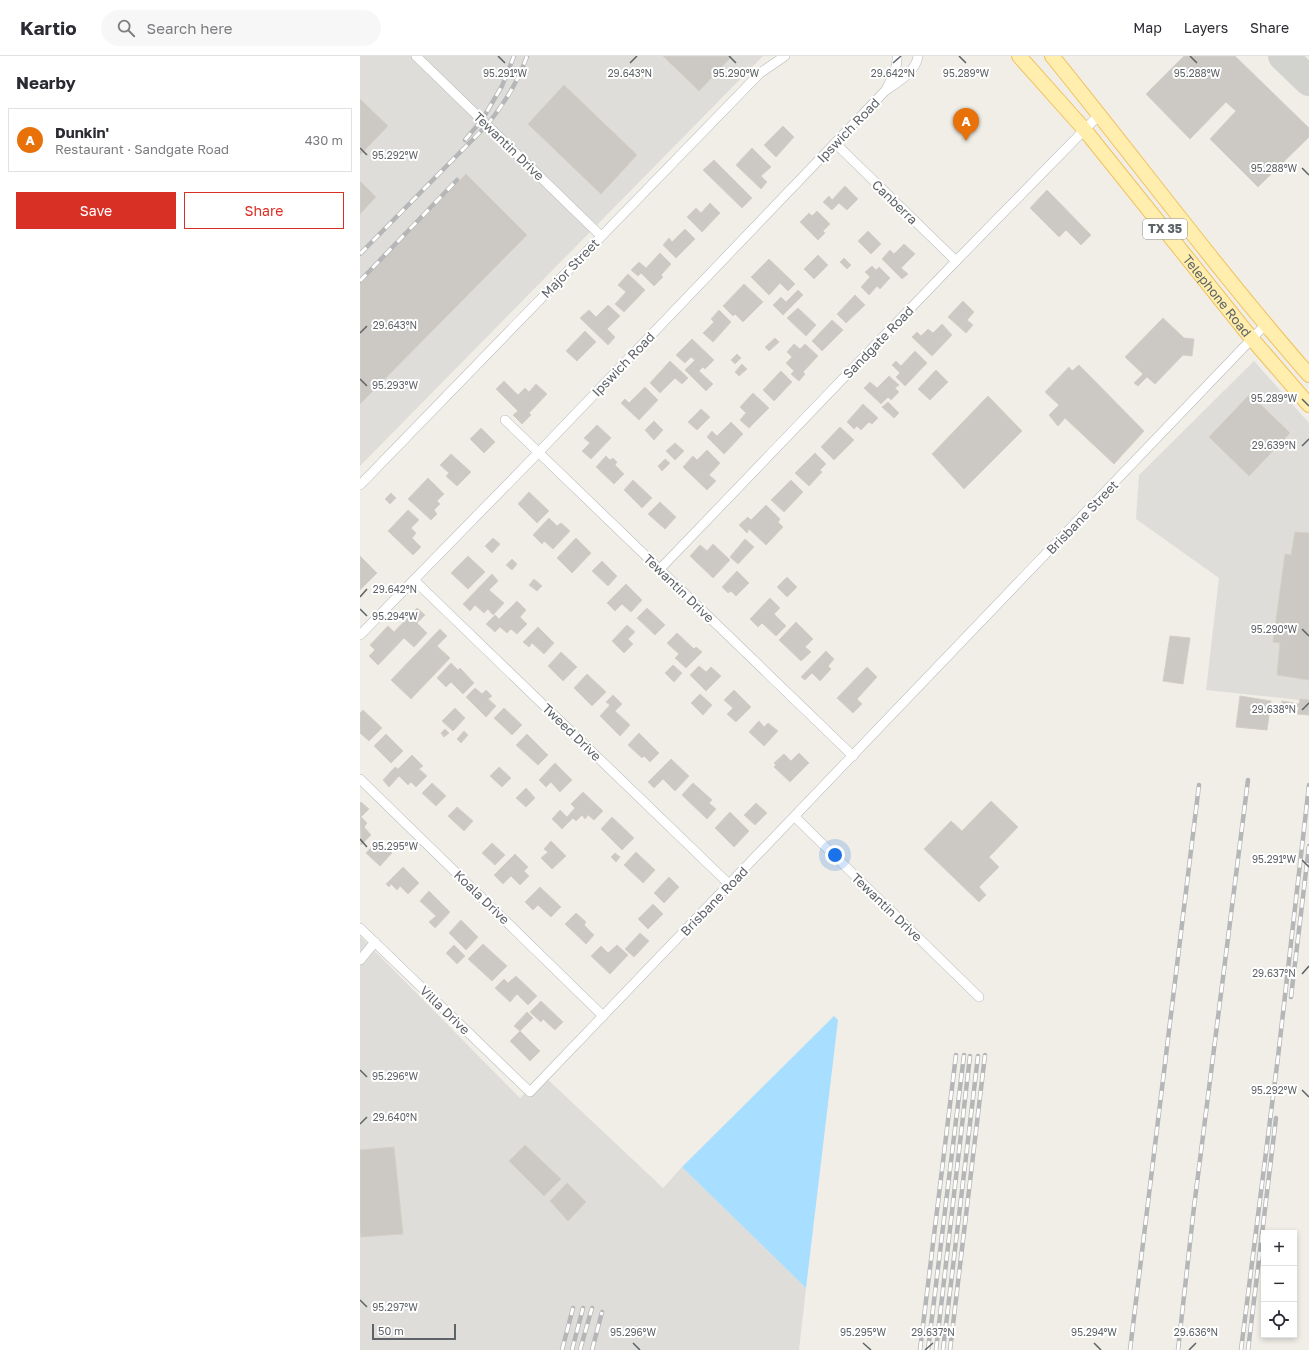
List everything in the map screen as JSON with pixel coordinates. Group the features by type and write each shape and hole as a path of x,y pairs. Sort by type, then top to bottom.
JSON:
{"main road":[{"name":"Telephone Road","path":"1019,56 1084,129 1252,339 1309,404"},
{"name":"Telephone Road","path":"1052,56 1098,116 1309,375"}],"street":[{"name":"Tewantin Drive","path":"416,56 601,236"},
{"name":"Major Street","path":"360,485 760,73 785,56"},
{"name":"Ipswich Road","path":"885,91 894,75 898,61 897,56"},
{"name":"Ipswich Road","path":"360,635 885,91 903,79 917,62 918,56"},
{"name":"Sandgate Road","path":"660,569 956,261 1098,116"},
{"name":"Canberra","path":"835,143 956,261"},
{"name":"Brisbane Street","path":"898,710 1266,324"},
{"name":"Tewantin Drive","path":"505,420 853,756"},
{"name":"Tweed Drive","path":"414,580 730,885"},
{"name":"Brisbane Road","path":"530,1092 898,710"},
{"name":"Koala Drive","path":"360,779 603,1016"},
{"name":"Tewantin Drive","path":"795,817 979,997"},
{"name":"Villa Drive","path":"360,928 530,1092"},
{"path":"360,960 375,942"}],"shaded area":[{"path":"360,56 763,56 360,466"},
{"path":"1254,361 1309,423 1309,701 1206,690 1219,578 1136,519 1139,475"},
{"path":"360,936 520,1098 543,1075 663,1188 682,1167 806,1288 799,1350 360,1350"}],"water":[{"path":"834,1016 838,1020 806,1288 682,1167"}],"building":[{"path":"663,56 732,56 699,91"},
{"path":"1184,56 1235,56 1309,128 1309,137 1258,187 1210,139 1236,111 1226,102 1190,139 1146,94"},
{"path":"564,85 637,155 601,194 528,124"},
{"path":"360,99 388,126 360,155"},
{"path":"783,126 794,137 776,157 764,145"},
{"path":"752,148 771,167 761,176 767,182 761,189 736,165"},
{"path":"714,160 752,198 742,208 703,170"},
{"path":"466,174 527,235 360,404 360,284"},
{"path":"360,181 376,197 360,214"},
{"path":"845,186 858,199 847,210 839,203 832,210 823,202 829,196 832,200"},
{"path":"1047,190 1091,235 1081,245 1066,230 1059,237 1030,208"},
{"path":"710,203 720,213 702,232 687,217 696,208 701,213"},
{"path":"817,211 830,224 823,231 825,233 818,240 800,222 809,213 812,216"},
{"path":"685,229 695,239 676,258 663,245 669,238 672,242"},
{"path":"868,231 881,244 871,254 858,241"},
{"path":"904,244 915,254 901,268 908,274 902,279 882,259 890,250 894,254"},
{"path":"660,253 671,264 661,275 663,277 654,286 641,273 638,276 631,270 639,262 646,268"},
{"path":"818,255 828,265 814,279 804,269"},
{"path":"844,258 851,265 847,269 840,262"},
{"path":"769,259 795,284 788,291 780,283 769,295 751,277"},
{"path":"872,266 876,270 879,267 890,278 880,289 877,286 869,295 861,287 870,277 865,272"},
{"path":"628,274 645,290 624,312 615,304 626,292 618,285"},
{"path":"744,284 763,302 743,322 735,314 733,316 723,306"},
{"path":"798,290 803,295 783,315 773,305 781,297 786,302"},
{"path":"855,295 865,305 846,323 837,314"},
{"path":"963,301 974,312 967,320 973,325 966,333 948,317"},
{"path":"608,305 620,316 607,329 615,337 608,345 580,318 589,310 596,317"},
{"path":"798,308 816,325 806,336 787,318"},
{"path":"719,310 731,322 713,342 703,333 714,322 711,319"},
{"path":"1163,318 1184,338 1194,339 1192,356 1183,355 1155,384 1147,377 1138,386 1134,383 1143,374 1125,357"},
{"path":"832,320 843,330 822,351 812,341"},
{"path":"942,324 952,335 932,356 912,337 917,332 921,336 928,329 933,333"},
{"path":"585,331 596,342 577,361 566,351"},
{"path":"775,338 779,342 769,351 765,347"},
{"path":"692,339 714,360 705,369 703,367 699,371 713,384 706,391 685,370 695,360 691,357 685,363 676,355"},
{"path":"794,344 800,349 805,344 818,356 803,372 805,374 799,381 791,374 794,371 786,363 792,357 787,352"},
{"path":"915,351 927,363 905,386 896,377 900,373 892,365 896,361 901,366"},
{"path":"737,354 741,358 735,364 731,360"},
{"path":"670,361 688,378 682,384 675,378 660,393 650,383"},
{"path":"742,364 747,369 739,376 735,372"},
{"path":"1079,365 1144,431 1114,464 1065,418 1058,426 1049,415 1059,405 1045,392 1069,367 1072,371"},
{"path":"936,370 948,382 930,400 918,389"},
{"path":"781,371 792,382 774,401 763,390"},
{"path":"889,376 899,385 895,388 899,392 891,400 888,397 881,404 864,388 870,382 877,388"},
{"path":"504,381 518,395 525,388 529,392 536,384 547,394 529,413 531,415 522,424 513,415 518,411 496,389"},
{"path":"645,387 658,400 639,420 621,403 625,399 629,403"},
{"path":"753,393 769,408 749,428 740,420 746,413 740,407"},
{"path":"1250,394 1290,433 1249,476 1209,437"},
{"path":"988,396 1022,431 964,489 932,454"},
{"path":"888,402 899,413 894,418 882,407"},
{"path":"863,404 878,418 872,424 869,422 861,430 857,426 854,429 847,422"},
{"path":"701,409 710,417 697,430 688,422"},
{"path":"654,421 663,430 654,440 645,430"},
{"path":"731,422 743,434 724,454 707,437 712,431 717,436"},
{"path":"597,425 611,438 591,459 582,451 590,443 584,438"},
{"path":"840,427 854,440 834,460 821,447"},
{"path":"481,428 495,442 484,453 470,439"},
{"path":"675,443 684,451 675,460 666,451"},
{"path":"707,450 720,463 709,475 716,481 707,490 683,467 693,456 697,460"},
{"path":"815,453 826,464 820,470 822,472 809,486 795,473"},
{"path":"451,454 471,472 457,486 446,476 449,473 440,465"},
{"path":"606,456 610,460 613,458 617,462 615,465 624,474 614,484 596,467"},
{"path":"665,459 670,463 662,471 658,466"},
{"path":"428,478 444,494 437,501 440,504 434,510 437,514 431,520 408,499"},
{"path":"633,480 652,498 642,508 624,490"},
{"path":"791,480 803,492 784,512 771,500"},
{"path":"529,492 549,511 537,523 518,504"},
{"path":"391,493 396,498 390,504 385,499"},
{"path":"660,502 676,517 665,529 648,514"},
{"path":"766,505 780,519 778,522 783,527 766,545 749,529 747,533 739,525 748,517 751,520"},
{"path":"408,510 419,520 411,528 416,533 412,538 421,547 413,555 388,531"},
{"path":"549,518 557,526 561,523 570,531 553,549 544,541 542,544 533,535"},
{"path":"1295,532 1309,533 1309,680 1277,675 1280,643 1273,642 1285,554 1291,555"},
{"path":"493,538 500,544 492,553 485,546"},
{"path":"576,538 591,553 572,573 557,558"},
{"path":"745,539 754,547 738,564 730,557"},
{"path":"713,544 730,560 713,578 690,556 700,545 707,551"},
{"path":"360,556 377,573 360,590"},
{"path":"468,556 485,572 468,589 451,573"},
{"path":"512,559 517,564 512,570 506,565"},
{"path":"602,561 617,576 608,586 592,571"},
{"path":"737,571 749,583 736,596 731,591 728,593 722,587"},
{"path":"492,574 498,581 489,590 504,603 493,615 488,609 484,613 475,605 470,611 463,604"},
{"path":"787,577 797,587 787,597 777,587"},
{"path":"534,579 542,586 537,591 529,585"},
{"path":"626,584 642,600 631,612 622,604 615,611 607,603"},
{"path":"770,598 780,608 774,614 786,626 776,636 762,623 758,627 750,619"},
{"path":"517,601 526,610 520,617 527,624 517,634 511,629 507,633 500,627 495,632 486,624 495,615 499,619"},
{"path":"417,608 425,615 417,623 427,633 414,647 404,638 378,665 369,656 375,650 370,645 388,626 394,632"},
{"path":"647,608 665,625 655,635 637,618"},
{"path":"796,622 813,639 805,647 811,652 801,661 779,640"},
{"path":"627,625 635,632 628,639 633,644 624,653 612,641"},
{"path":"538,627 554,643 544,654 532,643 529,647 523,642"},
{"path":"440,629 447,636 437,646 450,658 411,699 391,680"},
{"path":"677,633 694,649 696,647 702,652 686,668 675,658 679,654 667,643"},
{"path":"1170,636 1190,638 1183,684 1163,681"},
{"path":"826,651 834,659 828,666 831,669 820,681 812,673 805,680 801,677"},
{"path":"561,652 577,667 563,681 548,666"},
{"path":"451,663 458,670 460,668 474,683 463,694 451,682 446,687 437,678"},
{"path":"673,665 682,673 674,682 665,673"},
{"path":"699,666 706,672 711,667 721,676 706,691 690,675"},
{"path":"867,667 877,677 857,699 862,704 853,713 837,698"},
{"path":"587,674 606,692 592,706 574,688"},
{"path":"475,688 482,694 486,690 492,696 488,699 496,706 486,717 466,697"},
{"path":"734,690 751,707 736,722 727,714 733,708 724,700"},
{"path":"700,694 712,705 703,715 691,703"},
{"path":"613,695 622,704 615,711 630,725 620,736 600,716 610,705 606,702"},
{"path":"1240,696 1271,701 1267,730 1236,727"},
{"path":"1300,699 1309,700 1309,715 1297,714 1299,707 1281,705 1282,701 1299,704"},
{"path":"455,708 465,718 453,731 442,721"},
{"path":"504,708 522,725 512,735 494,718"},
{"path":"363,710 382,728 369,741 360,733 360,713"},
{"path":"759,721 764,727 768,723 778,731 764,746 749,732"},
{"path":"445,729 449,733 444,737 441,733"},
{"path":"464,731 468,735 461,743 457,739"},
{"path":"639,733 659,753 650,762 644,756 642,758 628,745"},
{"path":"386,734 403,751 391,763 374,746"},
{"path":"527,734 548,755 538,765 516,745"},
{"path":"799,753 809,763 790,782 774,767 776,765 774,763 784,754 791,761"},
{"path":"412,755 423,766 419,769 427,776 416,787 411,782 408,785 399,776 389,787 383,780 395,767 398,769"},
{"path":"671,759 689,776 675,791 663,779 654,788 648,782"},
{"path":"555,763 572,780 560,792 551,782 546,787 539,780"},
{"path":"499,767 511,778 502,787 490,776"},
{"path":"432,783 446,796 436,806 422,793"},
{"path":"693,783 712,800 709,803 716,809 707,819 682,795"},
{"path":"526,788 535,798 526,807 516,798"},
{"path":"583,792 603,811 594,820 588,815 585,819 582,815 576,821 573,818 562,829 552,819 560,810 567,817 575,808 571,804"},
{"path":"991,801 1018,827 989,857 999,867 979,887 986,895 979,902 924,849 951,821 962,831"},
{"path":"361,802 369,809 361,817 367,823 364,827 371,835 361,845 360,803"},
{"path":"756,803 767,813 755,825 744,815"},
{"path":"457,807 473,821 464,831 448,816"},
{"path":"730,812 749,831 734,847 715,828"},
{"path":"612,817 634,838 622,850 601,829"},
{"path":"378,840 392,853 380,866 366,853"},
{"path":"551,841 566,856 552,869 541,858 548,852 544,849"},
{"path":"492,843 505,855 495,865 482,853"},
{"path":"636,852 655,870 643,883 624,865"},
{"path":"615,853 620,857 616,862 611,857"},
{"path":"515,854 528,867 524,871 529,876 520,885 511,876 503,884 494,875"},
{"path":"403,867 419,883 408,894 400,886 397,890 391,884 389,887 386,884"},
{"path":"669,877 679,887 664,903 654,893"},
{"path":"540,887 561,907 551,917 538,905 533,910 525,902"},
{"path":"429,891 450,912 435,928 429,922 436,916 420,901"},
{"path":"653,904 663,914 648,929 638,919"},
{"path":"576,913 586,922 584,925 594,935 586,944 565,924"},
{"path":"461,920 478,937 466,950 449,933"},
{"path":"640,933 649,941 634,957 625,949"},
{"path":"483,944 507,966 492,981 468,959"},
{"path":"454,945 465,956 457,964 446,953"},
{"path":"617,945 628,955 610,974 591,956 601,946 608,953"},
{"path":"516,976 537,996 528,1005 517,994 510,1002 495,988 504,979 508,983"},
{"path":"541,1001 563,1022 555,1030 543,1019 541,1022 530,1012"},
{"path":"527,1012 533,1018 520,1031 514,1026"},
{"path":"520,1031 540,1051 530,1061 510,1041"},
{"path":"525,1145 561,1179 544,1196 509,1161"},
{"path":"394,1147 403,1234 361,1237 360,1150"},
{"path":"567,1183 586,1202 568,1221 550,1201"}],"taxiway":[{"path":"1283,56 1309,81"}],"railway":[{"path":"465,140 482,120 502,86 514,56"},
{"path":"360,254 487,125 510,92 527,56"},
{"path":"360,281 457,180"},
{"path":"1178,1350 1194,1207 1248,780"},
{"path":"1130,1350 1199,785"},
{"path":"1241,1350 1278,1057 1309,785"},
{"path":"1291,997 1309,846"},
{"path":"920,1350 956,1055"},
{"path":"928,1350 964,1055"},
{"path":"950,1350 985,1055"},
{"path":"936,1350 970,1056"},
{"path":"943,1350 978,1056"},
{"path":"1248,1350 1276,1118"},
{"path":"562,1350 573,1308"},
{"path":"572,1350 583,1308"},
{"path":"580,1350 592,1308"},
{"path":"592,1350 602,1312"}],"place":[{"name":"Dunkin'","path":"966,141"}]}
